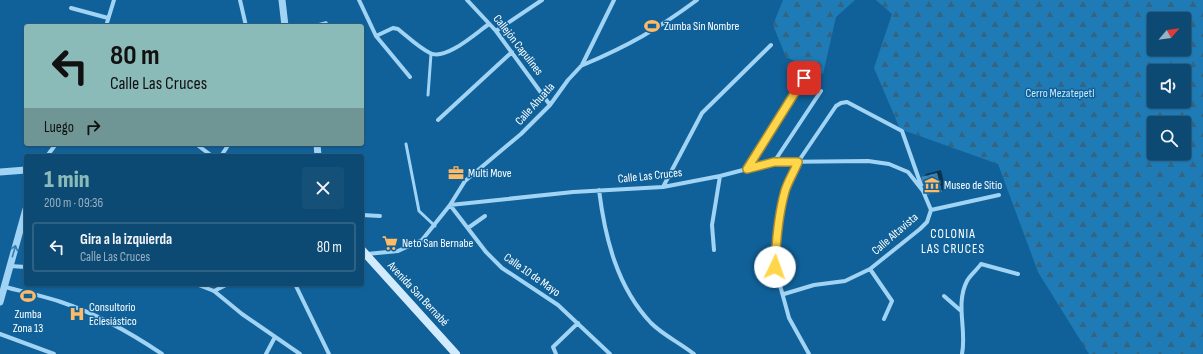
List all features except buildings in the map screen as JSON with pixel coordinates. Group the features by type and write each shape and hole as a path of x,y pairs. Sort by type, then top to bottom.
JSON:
{"main road":[{"name":"Avenida San Bernabé","path":"364,252 456,354"}],"street":[{"path":"106,24 114,0"},
{"path":"240,0 246,24"},
{"path":"282,0 285,24"},
{"path":"359,0 376,36 410,77"},
{"name":"Callejón Capulines","path":"467,0 496,31 550,105"},
{"path":"496,31 542,0"},
{"name":"Calle Ahuatla","path":"450,204 464,181 521,134 550,105 568,80 582,66 614,0"},
{"path":"582,66 638,40 663,25 697,0"},
{"path":"70,8 108,18"},
{"path":"320,24 326,22"},
{"path":"376,36 394,28 398,29 431,54 440,55 453,50 489,24"},
{"path":"663,186 702,113 771,45"},
{"path":"438,120 512,52"},
{"path":"747,169 804,78"},
{"path":"774,162 821,91"},
{"path":"809,354 790,318 775,267 776,242 786,190 798,162 836,106 841,103 848,102 902,132 923,191"},
{"path":"199,146 209,154"},
{"name":"Calle Las Cruces","path":"450,204 599,190 663,186 720,176 774,162 868,161 889,164 908,172 923,191 931,210"},
{"path":"0,172 24,170"},
{"path":"714,250 712,226 720,176"},
{"path":"599,190 604,227 612,257 635,304 652,324 694,354"},
{"name":"Calle Altavista","path":"784,294 814,285 846,281 870,269 920,229 927,222 931,210 999,195"},
{"path":"364,252 384,254 414,245 422,240 435,226 450,204"},
{"name":"Calle 10 de Mayo","path":"450,204 502,268 558,305 610,354"},
{"path":"364,215 380,216"},
{"path":"0,302 24,216"},
{"path":"468,228 485,216"},
{"path":"962,354 963,325 960,310 967,281 981,264 1018,274"},
{"path":"10,266 24,267"},
{"name":"Calle Altavista","path":"870,269 892,301 884,319"},
{"path":"201,286 214,291 242,314 300,354"},
{"path":"214,291 224,286"},
{"path":"296,286 329,354"},
{"path":"5,287 62,302 133,334 162,354"},
{"path":"944,296 960,310"},
{"path":"556,354 553,347 578,323"},
{"path":"0,334 54,354"},
{"path":"266,354 275,336"}],"lane":[{"path":"428,95 431,54"},
{"path":"406,144 419,211 435,226"}],"green space":[{"path":"783,0 855,0 836,17 823,74 786,57 773,25"},
{"name":"Cerro Mezatepetl","path":"876,0 1203,0 1203,354 1089,354 1038,272 998,164 900,129 874,68 892,14"}],"place":[{"name":"Zumba Sin Nombre","path":"652,26"},
{"name":"Multi Move","path":"456,173"},
{"name":"Museo de Sitio","path":"932,185"},
{"name":"Neto San Bernabe","path":"390,243"},
{"name":"Zumba Zona 13","path":"28,296"},
{"name":"Consultorio Eclesiástico","path":"77,314"}],"district":[{"name":"COLONIA LAS CRUCES","path":"953,242"}],"route":[{"path":"775,267 776,242 780,215 786,190 798,162 774,162 747,169 804,78"}]}
